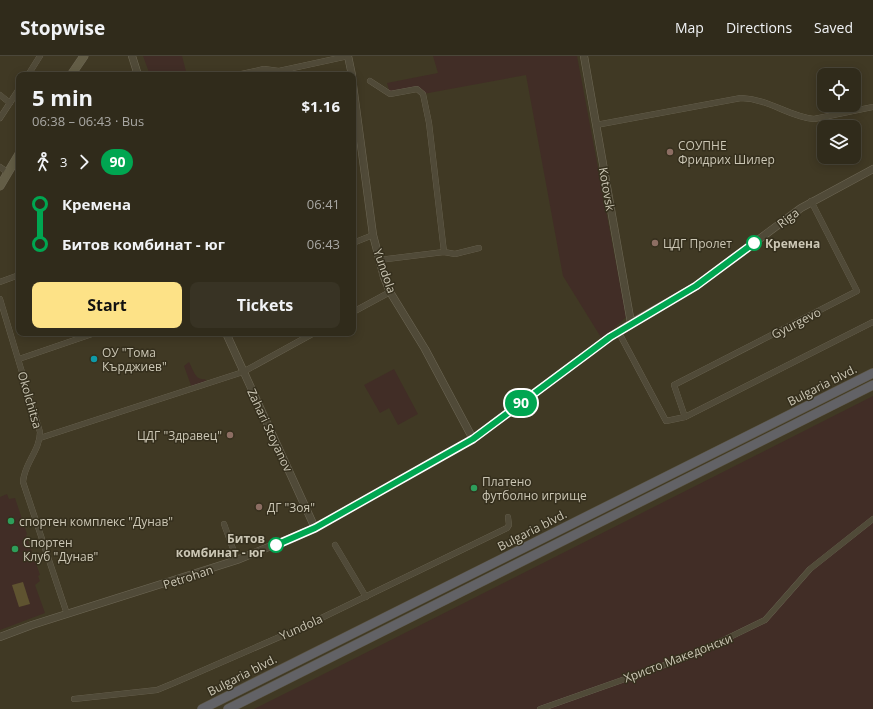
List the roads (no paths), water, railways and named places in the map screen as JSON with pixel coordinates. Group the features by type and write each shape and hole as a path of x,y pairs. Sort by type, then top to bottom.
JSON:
{"highway":[{"name":"Bulgaria blvd.","path":"202,709 873,373"},
{"name":"Bulgaria blvd.","path":"228,709 873,384"}],"main road":[{"path":"73,72 84,56"},
{"path":"0,186 4,169 16,157"}],"street":[{"path":"30,72 40,56"},
{"path":"132,56 137,72"},
{"path":"284,72 348,56 351,72"},
{"name":"Kotovsk","path":"584,56 632,323"},
{"path":"250,72 264,69 276,72"},
{"path":"370,82 390,94 417,89 423,94 429,123 444,252"},
{"path":"0,118 16,94"},
{"path":"0,95 10,103"},
{"path":"596,125 741,98 760,100 806,118 873,108"},
{"name":"Yundola","path":"356,108 373,235 379,260 390,292 425,349 473,439"},
{"name":"Riga","path":"473,439 618,332 696,286 811,201 873,169"},
{"name":"Gyurgevo","path":"685,417 674,385 857,291 811,201"},
{"path":"356,242 373,235"},
{"path":"379,260 444,252 455,254 479,248"},
{"path":"0,282 16,276"},
{"path":"356,310 390,292"},
{"name":"Okolchitsa","path":"0,299 38,422 40,438 25,471 23,482 66,614"},
{"path":"618,332 666,421 685,417 873,322"},
{"path":"19,359 86,336"},
{"name":"Zahari Stoyanov","path":"227,336 315,528"},
{"path":"40,438 243,372 309,336"},
{"name":"Petrohan","path":"0,637 66,614 237,560 315,528 473,439"},
{"name":"Yundola","path":"74,699 157,690 307,625 507,528 509,525 508,517"},
{"name":"Христо Македонски","path":"540,709 693,655 765,620 810,569 873,520"},
{"path":"224,524 237,560"},
{"path":"335,545 366,597"}],"place":[{"name":"СОУПНЕ Фридрих Шилер","path":"670,152"},
{"name":"ЦДГ Пролет","path":"655,243"},
{"name":"Кремена","path":"754,243"},
{"name":"ОУ \"Тома Кърджиев\"","path":"94,359"},
{"name":"ЦДГ \"Здравец\"","path":"230,435"},
{"name":"Платено футболно игрище","path":"474,488"},
{"name":"ДГ \"Зоя\"","path":"259,507"},
{"name":"спортен комплекс \"Дунав\"","path":"11,521"},
{"name":"Битов комбинат - юг","path":"276,545"},
{"name":"Спортен Клуб \"Дунав\"","path":"15,549"}]}
